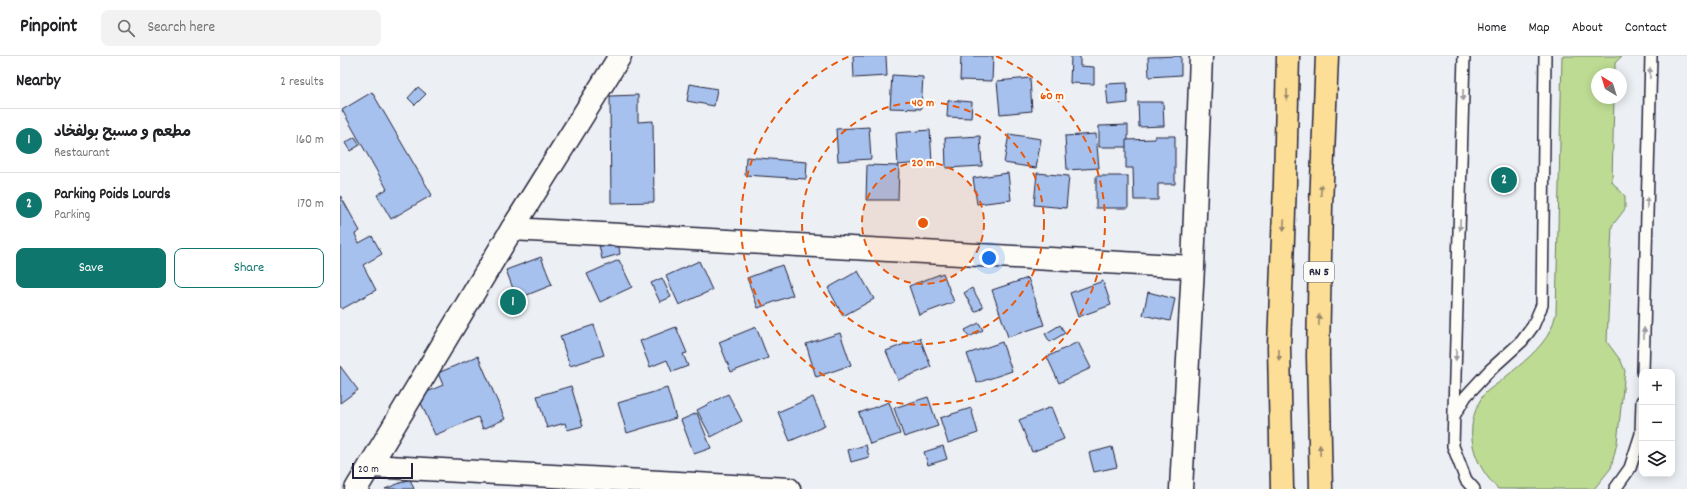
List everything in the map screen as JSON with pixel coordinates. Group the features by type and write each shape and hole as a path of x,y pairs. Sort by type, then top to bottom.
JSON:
{"highway":[{"path":"1282,489 1279,347 1288,56"},
{"name":"RN 5","path":"1321,489 1318,348 1320,206 1327,56"}],"street":[{"path":"356,489 512,229 620,56"},
{"path":"1181,489 1193,267 1201,56"},
{"path":"512,229 1193,267"},
{"path":"370,466 789,489"}],"lane":[{"path":"1464,56 1453,446 1466,480 1474,489"},
{"path":"1454,417 1466,396 1490,370 1522,341 1533,326 1542,305 1545,56"},
{"path":"1643,369 1651,56"},
{"path":"1615,489 1630,468 1641,434 1642,405"}],"green space":[{"path":"1562,56 1622,56 1615,63 1615,68 1591,68 1591,104 1614,104 1612,182 1625,196 1625,209 1612,226 1607,342 1621,361 1625,371 1617,443 1611,468 1594,489 1498,489 1482,469 1473,446 1472,434 1476,409 1484,394 1516,369 1536,350 1550,331 1556,314"}],"building":[{"path":"853,56 886,56 887,76 854,78"},
{"path":"961,56 993,56 992,81 960,80"},
{"path":"1071,56 1080,56 1080,66 1094,67 1094,84 1070,83"},
{"path":"1181,56 1181,75 1149,77 1148,57"},
{"path":"892,75 923,77 921,109 890,108"},
{"path":"1030,78 1032,111 1000,114 997,81"},
{"path":"1127,83 1128,103 1108,105 1106,84"},
{"path":"690,84 717,89 714,106 687,101"},
{"path":"418,87 426,94 415,105 408,98"},
{"path":"372,92 432,195 391,219 377,195 387,189 342,110"},
{"path":"638,95 638,122 653,121 654,202 611,203 610,96"},
{"path":"948,100 972,102 971,118 947,117"},
{"path":"1138,102 1163,102 1164,126 1139,127"},
{"path":"1128,125 1128,147 1099,147 1099,126"},
{"path":"869,127 871,159 838,161 836,129"},
{"path":"930,130 932,162 898,165 896,133"},
{"path":"1009,134 1041,139 1036,168 1004,163"},
{"path":"1096,134 1099,168 1067,170 1065,136"},
{"path":"980,136 982,166 946,168 945,138"},
{"path":"1155,136 1175,136 1175,184 1158,184 1158,200 1134,200 1133,168 1126,168 1126,140 1155,139"},
{"path":"355,137 360,145 350,151 345,143"},
{"path":"746,157 807,162 806,179 745,175"},
{"path":"867,165 899,166 898,200 866,200"},
{"path":"1008,173 1011,200 977,204 973,178"},
{"path":"1037,173 1069,176 1066,208 1034,205"},
{"path":"1096,176 1128,176 1128,208 1096,208"},
{"path":"340,195 360,231 355,234 359,243 372,236 382,254 363,265 376,290 342,309 340,306"},
{"path":"618,241 620,254 602,259 599,245"},
{"path":"541,257 552,285 517,299 506,270"},
{"path":"619,260 632,287 600,302 587,274"},
{"path":"699,261 712,290 679,305 666,276"},
{"path":"782,265 793,295 758,308 747,278"},
{"path":"858,271 874,299 843,316 828,288"},
{"path":"943,273 954,302 919,315 909,286"},
{"path":"662,278 671,297 660,302 651,283"},
{"path":"1028,278 1044,325 1008,337 992,290"},
{"path":"1103,281 1111,305 1078,317 1070,293"},
{"path":"972,288 983,307 975,312 964,293"},
{"path":"1148,292 1175,299 1170,321 1143,315"},
{"path":"979,323 983,330 969,337 965,330"},
{"path":"594,325 604,355 570,366 560,336"},
{"path":"1060,325 1065,333 1050,342 1045,334"},
{"path":"676,327 687,353 683,354 688,366 672,372 667,360 650,367 640,341"},
{"path":"756,327 768,358 731,372 719,342"},
{"path":"840,333 851,365 816,377 806,344"},
{"path":"920,338 931,367 898,380 886,351"},
{"path":"1002,342 1012,371 977,383 967,354"},
{"path":"1078,342 1091,368 1059,383 1047,357"},
{"path":"478,356 505,419 483,429 478,417 435,435 418,396 443,385 438,373"},
{"path":"340,366 358,390 340,403"},
{"path":"571,386 583,426 567,430 565,423 547,428 537,396"},
{"path":"667,388 676,418 627,433 618,403"},
{"path":"728,394 742,421 711,437 697,410"},
{"path":"813,397 825,426 790,441 778,412"},
{"path":"928,397 938,426 904,437 894,408"},
{"path":"889,402 900,434 870,444 859,413"},
{"path":"1051,407 1064,439 1032,452 1019,420"},
{"path":"971,408 978,433 948,443 940,418"},
{"path":"697,413 711,448 694,454 681,420"},
{"path":"866,445 869,457 851,462 848,450"},
{"path":"943,446 947,459 928,465 924,452"},
{"path":"1112,447 1117,467 1094,472 1089,453"},
{"path":"410,479 414,489 385,489"}],"place":[{"name":"Parking Poids Lourds","path":"1504,180"},
{"name":"مطعم و مسبح بولفخاد","path":"513,302"}]}
